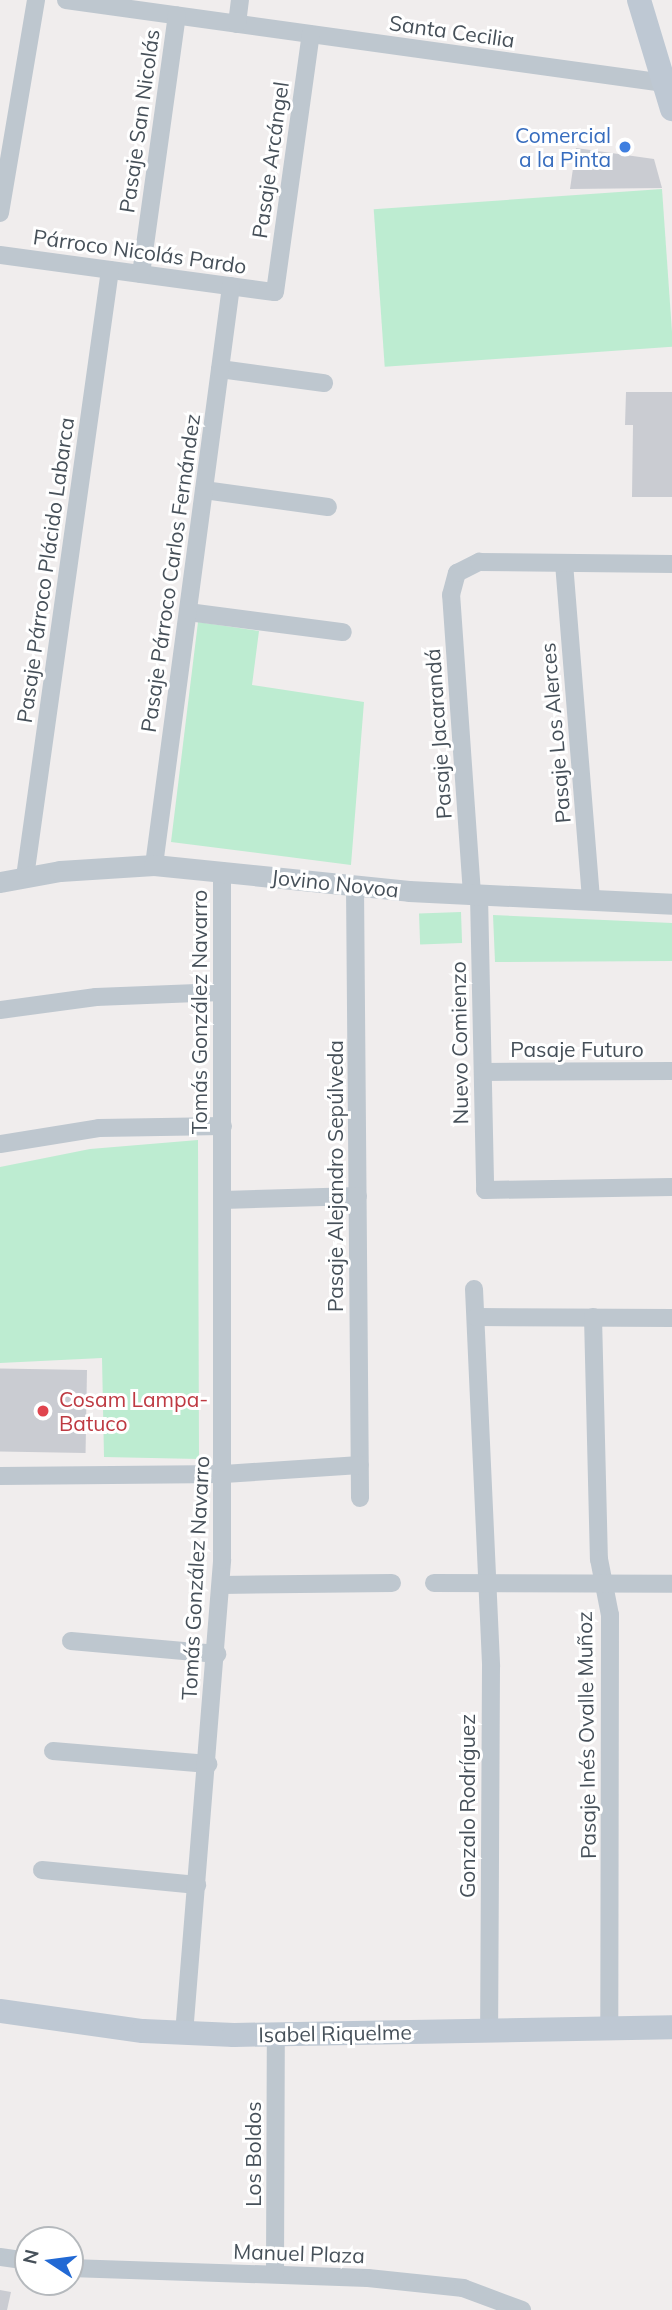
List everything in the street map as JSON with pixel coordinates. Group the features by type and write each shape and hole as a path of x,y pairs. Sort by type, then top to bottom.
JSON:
{"main road":[{"path":"639,0 672,108"},
{"name":"Isabel Riquelme","path":"0,2011 184,2034 672,2026"}],"street":[{"path":"0,213 36,0"},
{"name":"Santa Cecilia","path":"66,0 664,83"},
{"path":"237,24 240,0"},
{"name":"Pasaje San Nicolás","path":"141,274 177,15"},
{"name":"Pasaje Arcángel","path":"275,292 311,34"},
{"name":"Párroco Nicolás Pardo","path":"0,255 275,292"},
{"name":"Pasaje Párroco Plácido Labarca","path":"25,877 110,270"},
{"name":"Pasaje Párroco Carlos Fernández","path":"154,865 231,286"},
{"path":"220,369 324,383"},
{"path":"204,490 328,507"},
{"name":"Pasaje Jacarandá","path":"475,895 451,594 457,573 479,562 564,563"},
{"path":"564,563 672,564"},
{"name":"Pasaje Los Alerces","path":"564,563 591,900"},
{"path":"188,612 343,632"},
{"name":"Jovino Novoa","path":"0,882 25,877 154,865 355,886 475,895 672,904"},
{"name":"Tomás González Navarro","path":"184,2034 221,1585 224,1474 222,871"},
{"name":"Pasaje Alejandro Sepúlveda","path":"355,886 360,1498"},
{"name":"Nuevo Comienzo","path":"475,895 485,1190 672,1187"},
{"path":"0,1010 96,997 222,992"},
{"name":"Pasaje Futuro","path":"483,1072 672,1071"},
{"path":"0,1144 99,1128 223,1126"},
{"path":"223,1199 358,1196"},
{"name":"Gonzalo Rodríguez","path":"474,1289 491,1667 489,2029"},
{"path":"476,1317 672,1318"},
{"name":"Pasaje Inés Ovalle Muñoz","path":"593,1317 599,1559 610,1615 609,2026"},
{"path":"0,1476 224,1474 360,1465"},
{"path":"221,1585 392,1583"},
{"path":"434,1583 672,1584"},
{"path":"71,1641 217,1654"},
{"path":"53,1751 208,1765"},
{"path":"42,1870 197,1885"},
{"name":"Los Boldos","path":"275,2274 276,2034"},
{"name":"Manuel Plaza","path":"84,2268 275,2274 455,2287 522,2310"}],"green space":[{"path":"662,189 672,347 385,367 374,209"},
{"path":"198,622 259,631 252,685 364,702 351,865 171,842"},
{"path":"461,912 462,943 420,944 419,913"},
{"path":"493,915 672,923 672,961 495,962"},
{"path":"198,1140 199,1459 104,1457 102,1358 0,1363 0,1167 90,1149"}],"building":[{"path":"576,148 654,159 662,188 570,189"},
{"path":"626,392 672,392 672,497 632,497 633,425 625,425"},
{"name":"Cosam Lampa- Batuco","path":"0,1368 87,1370 86,1453 0,1451"},
{"path":"0,2290 11,2292 7,2310 0,2310"}],"place":[{"name":"Comercial a la Pinta","path":"625,147"},
{"name":"Cosam Lampa- Batuco","path":"43,1411"}]}
